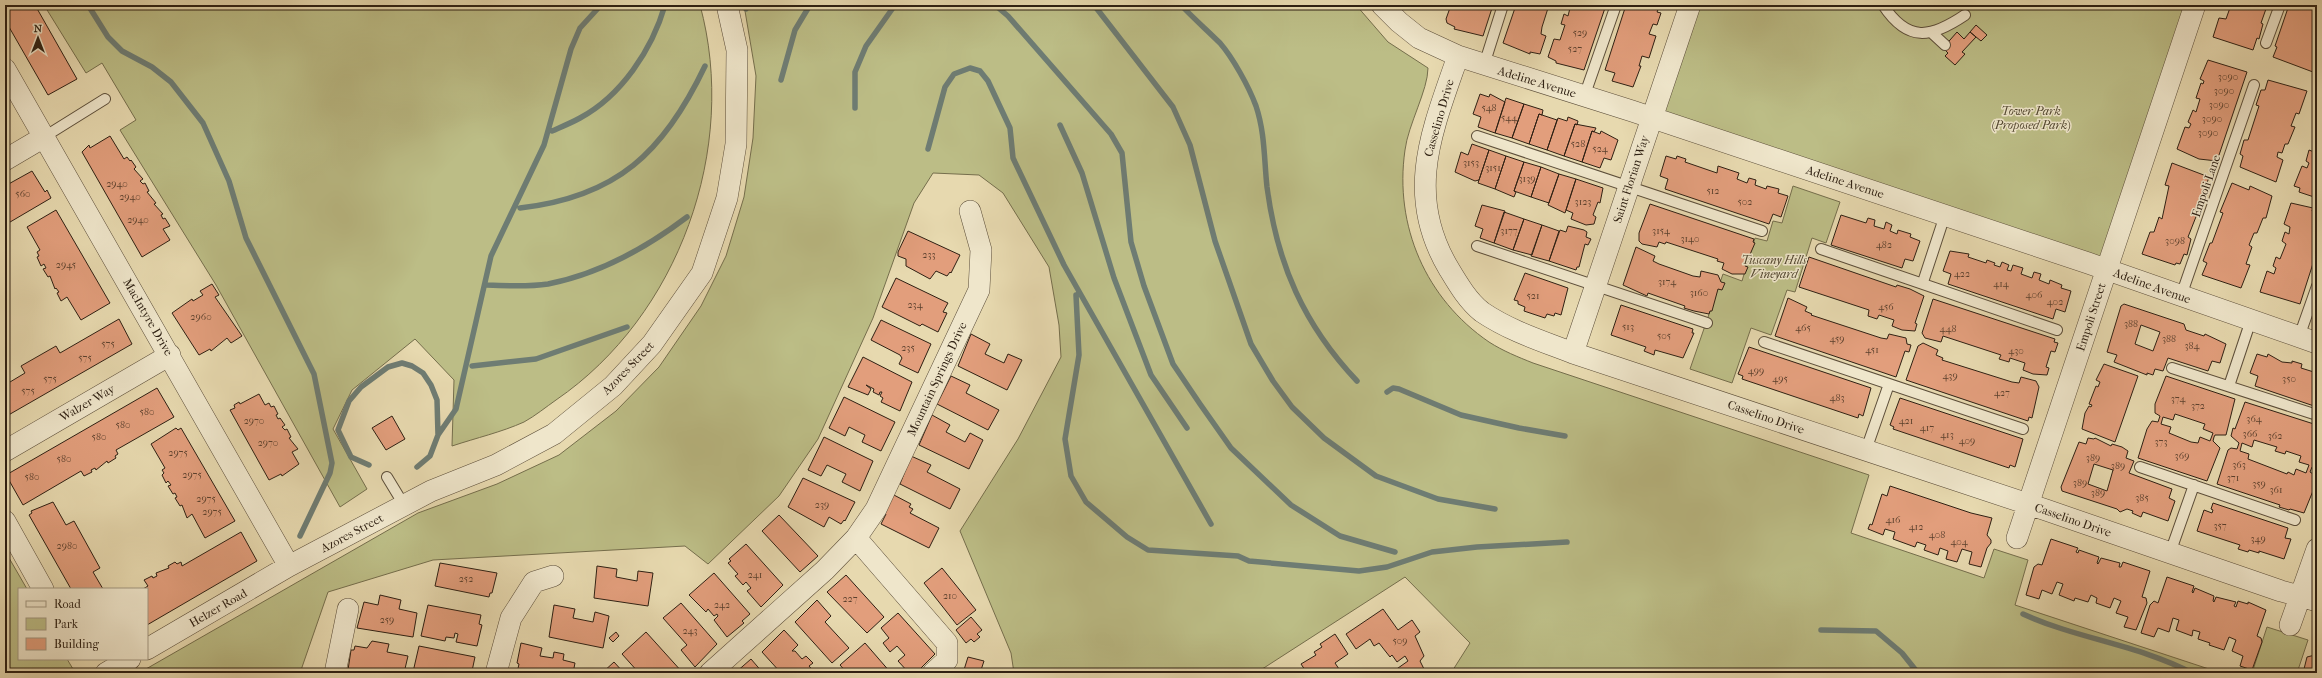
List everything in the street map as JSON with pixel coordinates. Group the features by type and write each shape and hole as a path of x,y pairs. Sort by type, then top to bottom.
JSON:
{"street":[{"name":"Azores Street","path":"289,566 431,491 496,464 554,434 613,386 647,350 702,273 727,198 736,144 737,50 727,5"},
{"name":"Adeline Avenue","path":"1382,5 1399,22 1419,38 1458,56 1652,118 2107,270 2308,340"},
{"name":"Saint Florian Way","path":"1573,353 1690,5"},
{"name":"Empoli Street","path":"2017,538 2195,5"},
{"name":"Casselino Drive","path":"1458,56 1436,122 1427,156 1424,174 1425,196 1432,234 1439,253 1465,294 1481,311 1516,331 1573,353 2309,599"},
{"name":"MacIntyre Drive","path":"5,68 289,566"},
{"path":"5,160 44,137"},
{"name":"Mountain Springs Drive","path":"710,673 826,570 856,538 876,509 979,290 980,250 970,211"},
{"name":"Walzer Way","path":"5,451 170,355"},
{"path":"5,522 41,588"},
{"path":"856,538 947,643 947,660 933,673"},
{"path":"2290,625 2309,599 2317,550"},
{"name":"Helzer Road","path":"148,648 289,566"},
{"path":"496,673 511,618 534,582 553,576"},
{"path":"335,673 348,609"},
{"path":"106,673 128,660"}],"lane":[{"path":"1484,65 1503,5"},
{"path":"1584,97 1616,5"},
{"path":"1883,5 1898,24 1915,33 1932,33 1965,15"},
{"path":"2266,43 2280,5"},
{"path":"1932,33 1945,45"},
{"name":"Empoli Lane","path":"2182,296 2254,85"},
{"path":"44,137 105,99"},
{"path":"1478,136 1762,231"},
{"path":"1923,282 1945,216"},
{"path":"1477,246 1707,323"},
{"path":"1821,249 1923,282 2057,330"},
{"path":"2308,340 2317,286"},
{"path":"2229,386 2251,320"},
{"path":"1764,342 2022,429"},
{"path":"2172,368 2317,415"},
{"path":"1866,450 1889,384"},
{"path":"2140,467 2295,520"},
{"path":"387,477 404,506"},
{"path":"2170,553 2194,485"}],"green space":[{"path":"44,5 700,5 710,60 711,115 704,171 689,225 666,276 636,323 599,365 556,400 516,426 452,446 454,380 415,339 352,390 333,429 367,489 340,507 216,285 120,130 136,120 102,63 86,73"},
{"path":"744,5 1356,5 1388,42 1428,68 1425,87 1410,130 1405,150 1403,178 1405,206 1410,233 1419,258 1432,282 1448,305 1467,325 1489,342 1505,351 1533,363 1869,475 1851,533 1984,578 1994,549 2028,560 2015,605 2221,673 1451,673 1470,643 1405,577 1256,673 1014,673 1011,653 960,531 1018,439 1061,357 1059,325 1049,267 1003,193 979,175 933,173 914,203 873,318 818,439 779,496 708,564 685,546 433,560 328,592 300,673 163,671 139,673 418,513 497,484 559,455 616,411 659,367 701,306 726,256 744,197 753,138 756,76"},
{"name":"Tower Park (Proposed Park)","path":"1694,5 2189,5 2102,262 1658,114"},
{"name":"Tuscany Hills Vineyard","path":"1793,186 1840,202 1826,243 1812,238 1795,292 1787,290 1771,335 1751,328 1732,383 1690,369 1723,274 1742,281 1755,238 1767,241 1773,221 1782,223"},
{"path":"5,551 26,588 18,588 18,660 68,660 73,669 66,673 8,673 5,667"},
{"path":"2267,627 2308,640 2297,673 2252,673"}],"building":[{"path":"5,5 35,5 77,79 48,95 5,20"},
{"path":"1451,5 1493,5 1483,36 1454,29 1455,27 1447,23 1446,19"},
{"path":"1516,5 1549,5 1542,27 1541,34 1546,36 1540,54 1530,52 1530,54 1503,43"},
{"path":"1568,5 1606,5 1584,70 1556,63 1556,61 1548,57 1554,39 1560,40 1565,25 1561,24 1564,14 1568,16 1570,8"},
{"path":"1626,5 1660,5 1657,12 1661,13 1657,25 1653,24 1649,34 1656,36 1649,58 1642,56 1639,66 1641,66 1633,87 1612,81 1615,73 1605,70"},
{"path":"2231,5 2269,5 2267,6 2261,23 2263,24 2259,39 2257,38 2253,50 2213,37 2219,18 2226,19"},
{"path":"2289,5 2317,5 2317,61 2313,72 2273,57 2277,47 2275,46"},
{"path":"1976,25 1987,35 1981,41 1970,32"},
{"path":"1957,32 1964,39 1970,32 1976,37 1962,52 1965,54 1955,65 1945,56 1948,53 1943,48"},
{"path":"2208,60 2247,72 2217,161 2199,159 2177,149 2185,127 2189,128 2191,124 2188,122 2193,110 2196,112 2200,99 2196,98 2201,83 2203,84 2204,81 2200,79"},
{"path":"2268,80 2307,91 2299,114 2296,113 2291,126 2295,127 2288,144 2285,144 2282,153 2278,152 2277,157 2283,160 2276,182 2240,167 2243,156 2240,154 2244,140 2248,140 2259,106 2256,105 2261,90 2265,90"},
{"path":"1480,94 1489,97 1490,94 1505,102 1495,133 1478,127 1481,117 1473,114"},
{"path":"1506,98 1524,104 1512,138 1495,133"},
{"path":"1524,104 1543,110 1542,115 1539,114 1529,144 1512,138"},
{"path":"1539,114 1557,120 1547,150 1529,144"},
{"path":"1568,117 1578,121 1577,125 1575,124 1564,156 1547,150 1558,118 1567,121"},
{"path":"1575,124 1596,128 1594,132 1592,131 1582,162 1564,156"},
{"path":"1592,131 1600,134 1601,131 1618,140 1611,160 1604,158 1600,168 1582,162"},
{"path":"110,136 124,159 127,157 136,167 134,169 143,179 140,181 143,184 145,183 149,191 147,192 156,203 154,204 163,214 161,215 163,219 165,218 170,226 163,229 170,240 142,257 82,152 89,145 90,148"},
{"path":"2317,141 2317,198 2299,192 2300,188 2294,186 2302,166 2307,168 2309,163 2306,161 2309,150 2314,152"},
{"path":"1472,144 1489,150 1479,180 1475,181 1455,172 1461,152 1468,155"},
{"path":"1489,150 1506,156 1495,189 1478,183"},
{"path":"1506,156 1524,162 1514,191 1516,192 1514,197 1495,189"},
{"path":"1666,156 1676,159 1677,156 1686,159 1685,162 1717,173 1718,166 1739,173 1737,179 1747,183 1749,178 1756,180 1755,185 1766,189 1767,186 1779,189 1778,193 1788,196 1781,217 1773,214 1769,224 1665,189 1668,179 1660,176"},
{"path":"1524,162 1541,167 1531,197 1514,191"},
{"path":"2172,163 2209,177 2205,189 2208,190 2204,205 2201,204 2188,237 2191,239 2187,255 2184,254 2180,264 2176,263 2175,265 2142,254 2150,232 2154,232 2159,217 2162,219 2169,186 2165,185"},
{"path":"1541,167 1559,174 1549,203 1531,197"},
{"path":"32,171 45,192 47,190 51,198 5,225 5,186"},
{"path":"1559,174 1576,179 1565,213 1548,205"},
{"path":"1576,179 1603,188 1600,203 1598,202 1593,215 1596,217 1594,224 1586,225 1571,219 1573,213 1566,210"},
{"path":"2232,183 2249,190 2250,186 2272,196 2266,218 2263,218 2257,233 2254,233 2249,245 2252,247 2246,264 2250,265 2241,288 2202,275 2207,263 2203,261 2210,243 2212,243 2223,213 2220,212"},
{"path":"2291,203 2313,208 2312,211 2317,213 2317,251 2300,304 2260,292 2267,271 2274,274 2276,268 2273,266 2276,257 2280,259 2286,244 2282,241 2285,232 2289,234 2290,227 2284,224"},
{"path":"1650,204 1754,239 1753,242 1755,243 1745,266 1748,267 1745,274 1732,274 1722,269 1724,263 1717,261 1718,259 1666,242 1665,244 1659,242 1657,247 1642,244 1639,241 1639,233"},
{"path":"1482,205 1505,211 1494,243 1480,238 1483,229 1475,226"},
{"path":"56,210 110,303 81,320 67,297 61,301 57,293 59,292 56,288 55,289 50,276 48,277 43,269 46,268 44,264 41,266 37,257 39,256 37,252 40,250 27,227"},
{"path":"1504,212 1524,219 1513,250 1494,243"},
{"path":"1841,215 1866,223 1868,218 1875,220 1874,226 1884,229 1886,222 1892,225 1890,231 1897,234 1898,230 1911,234 1910,237 1920,241 1913,261 1905,259 1902,268 1831,245"},
{"path":"1524,219 1542,225 1532,255 1513,250"},
{"path":"1542,225 1559,231 1549,261 1531,256"},
{"path":"1568,226 1584,230 1587,232 1586,237 1591,239 1588,245 1585,244 1579,267 1577,267 1576,270 1549,261 1560,230 1566,232"},
{"path":"908,231 960,255 951,273 950,272 947,276 936,271 930,279 906,266 906,259 898,256 898,252"},
{"path":"1636,247 1655,256 1653,261 1693,276 1700,277 1701,271 1718,275 1721,282 1725,283 1722,290 1718,289 1712,311 1710,311 1709,314 1694,311 1684,308 1685,306 1648,293 1647,296 1623,285"},
{"path":"1950,251 1969,254 1968,257 1986,263 1987,260 2000,267 2002,262 2009,265 2007,270 2011,271 2013,265 2023,268 2021,274 2032,278 2034,272 2041,274 2039,280 2049,284 2050,280 2062,285 2061,288 2071,291 2065,312 2056,309 2053,319 1948,284 1951,274 1943,271"},
{"path":"1809,257 1896,287 1897,285 1910,289 1924,296 1915,323 1917,324 1915,331 1902,330 1892,326 1894,320 1879,315 1877,319 1868,316 1869,310 1799,287"},
{"path":"1525,273 1568,288 1561,315 1555,313 1554,316 1547,314 1545,318 1524,311 1525,307 1518,304 1518,301 1514,300"},
{"path":"896,278 948,303 943,312 947,313 938,332 922,324 920,326 882,307"},
{"path":"212,284 219,295 215,297 242,336 231,343 227,338 211,351 210,349 199,355 172,313 192,299 193,301 203,295 200,291"},
{"path":"1788,298 1807,307 1805,311 1812,314 1811,315 1881,338 1887,339 1889,334 1906,338 1907,344 1911,345 1909,352 1905,351 1896,377 1775,336"},
{"path":"1933,299 2055,339 2054,342 2058,343 2055,352 2051,351 2046,367 2049,368 2047,375 2033,374 2023,370 2025,363 2010,358 2009,362 1999,359 2001,355 1943,336 1941,342 1925,338 1922,333"},
{"path":"2124,304 2184,324 2186,330 2204,336 2205,334 2226,344 2220,363 2212,361 2208,371 2168,358 2163,371 2155,369 2153,375 2147,373 2147,375 2114,362 2117,355 2107,352 2121,306","holes":["2141,325 2160,332 2153,351 2135,344"]},
{"path":"1621,305 1693,329 1692,333 1694,333 1683,358 1655,350 1654,355 1644,351 1646,347 1611,335"},
{"path":"119,319 132,344 5,417 5,385 25,373 21,366 56,346 60,353"},
{"path":"881,320 931,344 918,373 899,364 902,358 900,355 871,340"},
{"path":"971,334 990,344 985,354 1004,363 1008,354 1022,360 1007,390 958,366"},
{"path":"1923,343 1938,350 1936,355 1943,358 1942,360 2012,382 2019,383 2021,377 2036,381 2039,387 2032,418 2029,417 2028,421 1906,380 1918,346"},
{"path":"1749,347 1871,388 1863,416 1859,414 1858,418 1742,379 1743,376 1738,374"},
{"path":"2257,354 2267,357 2268,354 2282,362 2292,363 2292,361 2302,364 2301,368 2317,373 2317,407 2255,386 2258,376 2250,373"},
{"path":"863,357 912,382 900,411 881,402 883,398 880,396 882,392 880,392 879,395 873,392 874,389 866,385 871,389 868,395 848,387"},
{"path":"2104,364 2138,376 2115,442 2082,429 2085,413 2089,406 2091,407 2092,405 2089,404 2096,386 2098,387 2100,382 2096,380"},
{"path":"951,376 970,385 966,393 999,410 988,430 937,404"},
{"path":"2166,376 2235,399 2226,435 2215,435 2214,437 2213,441 2220,448 2207,481 2138,458 2147,429 2152,421 2158,422 2160,416 2155,413 2155,404","holes":["2175,414 2205,424 2203,429 2213,433 2210,441 2200,437 2198,443 2191,442 2169,433 2171,427 2161,424 2163,417 2173,420"]},
{"path":"157,388 174,417 116,450 118,454 115,456 116,458 108,463 107,461 96,470 95,468 91,470 92,472 84,476 81,471 23,505 6,475"},
{"path":"259,394 265,405 269,403 271,407 274,406 278,414 276,415 278,419 280,418 285,425 282,427 285,430 287,429 291,437 289,438 298,449 292,452 299,464 282,476 281,474 269,480 230,410 235,408 234,405 239,402 240,404"},
{"path":"844,397 895,422 881,451 862,442 865,435 849,427 845,436 829,428"},
{"path":"1900,398 2023,439 2015,467 2010,465 2009,468 1893,429 1894,427 1890,425"},
{"path":"2245,402 2317,425 2317,468 2312,467 2310,472 2316,476 2317,481 2304,513 2279,507 2280,505 2217,484 2228,450 2231,448 2237,449 2239,443 2231,436 2233,428 2235,429","holes":["2254,440 2277,447 2275,451 2285,454 2286,451 2301,456 2299,462 2309,465 2306,473 2296,469 2294,475 2288,472 2287,474 2248,459 2249,454 2240,451 2242,443 2252,447"]},
{"path":"932,415 950,425 946,432 965,442 970,433 983,440 969,469 919,445"},
{"path":"392,416 405,439 386,450 372,428"},
{"path":"176,428 178,430 181,428 235,521 205,538 192,514 187,518 182,505 180,506 175,498 177,497 175,493 173,494 168,486 171,485 168,481 166,483 162,475 164,473 162,470 165,468 151,444"},
{"path":"824,437 873,461 860,491 842,482 846,474 827,465 821,476 808,470"},
{"path":"2088,438 2095,438 2111,446 2112,444 2122,447 2128,451 2126,458 2134,461 2129,473 2172,489 2169,498 2175,501 2168,521 2143,512 2141,517 2132,513 2133,511 2127,509 2120,512 2117,509 2062,491 2061,487 2079,442 2086,444","holes":["2094,464 2113,470 2107,491 2088,484"]},
{"path":"911,456 931,465 927,472 960,489 950,509 900,484"},
{"path":"803,478 855,502 845,521 844,520 841,524 829,517 824,527 788,507"},
{"path":"1890,486 1971,513 1992,518 1987,535 1991,540 1991,543 1987,548 1981,567 1969,564 1972,552 1962,549 1957,562 1946,559 1948,551 1940,548 1938,555 1924,550 1926,545 1917,542 1915,547 1893,539 1895,532 1885,529 1883,535 1868,529 1870,524 1872,525 1882,494 1887,496"},
{"path":"892,494 911,504 909,507 913,509 910,513 939,528 929,548 881,524 886,514 883,513"},
{"path":"53,502 66,525 74,521 100,568 93,572 102,588 70,588 29,515 32,513 31,511"},
{"path":"2213,503 2288,528 2285,538 2291,539 2284,559 2259,551 2259,553 2249,550 2248,552 2238,549 2240,545 2197,531 2204,510 2212,513 2213,510 2211,509"},
{"path":"779,515 818,556 800,572 762,531"},
{"path":"241,532 257,561 148,624 148,588 145,588 148,586 144,580 152,576 153,578 157,576 156,573 169,568 168,566 175,562 177,564 181,562 182,566"},
{"path":"2051,539 2078,548 2076,552 2078,553 2079,550 2099,557 2098,564 2101,558 2120,563 2119,567 2121,567 2123,562 2150,571 2142,597 2146,598 2147,603 2136,630 2124,627 2128,617 2116,613 2121,601 2114,598 2110,608 2096,603 2097,598 2091,595 2088,602 2075,598 2074,601 2059,595 2063,584 2057,582 2052,594 2042,590 2039,599 2026,595 2034,567 2038,564 2042,565"},
{"path":"746,544 783,585 761,607 747,591 751,588 746,582 743,585 735,576 738,574 728,563 731,561 729,559"},
{"path":"440,563 497,573 492,593 490,593 489,597 435,586"},
{"path":"597,566 617,569 616,577 637,581 638,571 653,573 648,606 594,598"},
{"path":"942,568 976,610 957,625 924,583"},
{"path":"714,573 750,614 742,621 744,623 727,637 714,620 718,616 717,614 714,616 708,609 706,612 689,595"},
{"path":"846,575 884,617 867,633 827,592"},
{"path":"2167,577 2194,586 2193,593 2195,588 2214,596 2214,602 2216,597 2236,602 2234,606 2236,607 2238,601 2248,604 2248,602 2266,610 2257,636 2261,638 2262,642 2252,670 2240,666 2243,656 2232,651 2236,640 2229,637 2224,650 2209,645 2210,643 2198,639 2200,632 2193,630 2192,636 2176,630 2179,620 2173,618 2169,632 2158,628 2154,637 2141,633 2150,605 2154,601 2158,603"},
{"path":"380,595 401,600 399,609 417,613 413,637 357,628 364,602 378,605"},
{"path":"817,600 831,616 825,622 849,648 832,663 795,622"},
{"path":"681,603 717,644 695,667 681,650 687,645 663,618"},
{"path":"428,605 481,615 479,624 482,625 477,646 456,642 458,634 455,633 454,638 446,637 445,641 421,636"},
{"path":"554,605 575,609 573,618 593,622 595,612 609,616 603,648 549,637"},
{"path":"1383,609 1398,630 1412,620 1420,632 1415,636 1424,656 1420,661 1426,673 1391,673 1408,661 1405,656 1397,662 1392,655 1390,657 1379,643 1374,646 1370,639 1356,649 1346,634"},
{"path":"898,613 935,654 916,673 909,673 898,661 905,655 897,646 890,652 883,643 889,638 881,628"},
{"path":"971,617 982,630 977,634 980,637 974,642 971,639 966,643 956,630"},
{"path":"784,630 798,645 792,651 795,651 802,659 806,656 813,663 809,666 815,673 781,673 762,652"},
{"path":"616,632 619,636 613,642 609,638"},
{"path":"646,632 683,673 639,673 622,654"},
{"path":"1335,634 1348,654 1335,663 1339,669 1333,673 1307,673 1301,664 1316,655 1314,652 1322,647 1320,644"},
{"path":"372,641 389,644 387,652 408,656 404,673 366,673 348,670 351,650 354,650 355,646 367,648"},
{"path":"521,643 542,648 540,656 553,658 554,652 564,654 563,660 575,663 573,673 517,673 519,664 517,663"},
{"path":"865,643 891,673 861,673 857,670 854,673 847,673 840,665"},
{"path":"419,646 475,657 472,671 470,673 413,672"},
{"path":"2317,649 2317,673 2303,673 2307,657 2315,655"},
{"path":"968,657 984,661 981,670 986,673 963,673"},
{"path":"751,659 763,673 735,673"},
{"path":"614,662 624,673 602,673"}],"waterway":[{"path":"88,5 108,37 122,51 152,67 171,82 203,123 229,181 246,238 314,374 332,463 330,473 300,536"},
{"path":"417,467 430,456 438,435 456,409 491,256 544,145 571,49 580,28 601,5"},
{"path":"552,131 577,120 595,109 621,84 633,70 652,39 665,5"},
{"path":"746,9 747,5"},
{"path":"781,80 795,30 810,5"},
{"path":"855,108 855,72 866,46 895,5"},
{"path":"995,5 1008,16 1111,134 1122,153 1131,242 1144,286 1173,364 1231,448 1291,505 1340,536 1395,552"},
{"path":"1094,5 1173,107 1190,145 1215,241 1251,344 1273,381 1292,407 1324,438 1376,476 1438,499 1495,509"},
{"path":"1181,5 1225,49 1249,90 1259,116 1264,146 1267,187 1272,215 1278,242 1286,267 1296,292 1322,338 1338,360 1357,381"},
{"path":"520,208 554,202 584,193 610,181 634,165 654,146 672,123 705,66"},
{"path":"928,149 945,87 954,74 970,68 980,71 988,81 1010,128 1013,158 1064,265 1211,524"},
{"path":"1060,125 1082,173 1114,278 1151,375 1187,428"},
{"path":"487,285 540,285 567,280 585,274 604,267 638,249 687,217"},
{"path":"1076,295 1079,355 1065,439 1071,476 1086,502 1127,537 1148,550 1238,556 1249,561 1359,571 1387,567 1432,552 1477,547 1567,542"},
{"path":"472,366 536,359 627,327"},
{"path":"369,465 351,457 338,430 349,401 361,387 388,367 402,363 412,366 423,373 431,385 437,400 438,435"},
{"path":"1387,392 1393,388 1399,389 1461,415 1519,428 1565,436"},
{"path":"2023,614 2065,630 2151,655 2192,673"},
{"path":"1821,630 1876,631 1902,653 1918,673"}]}
